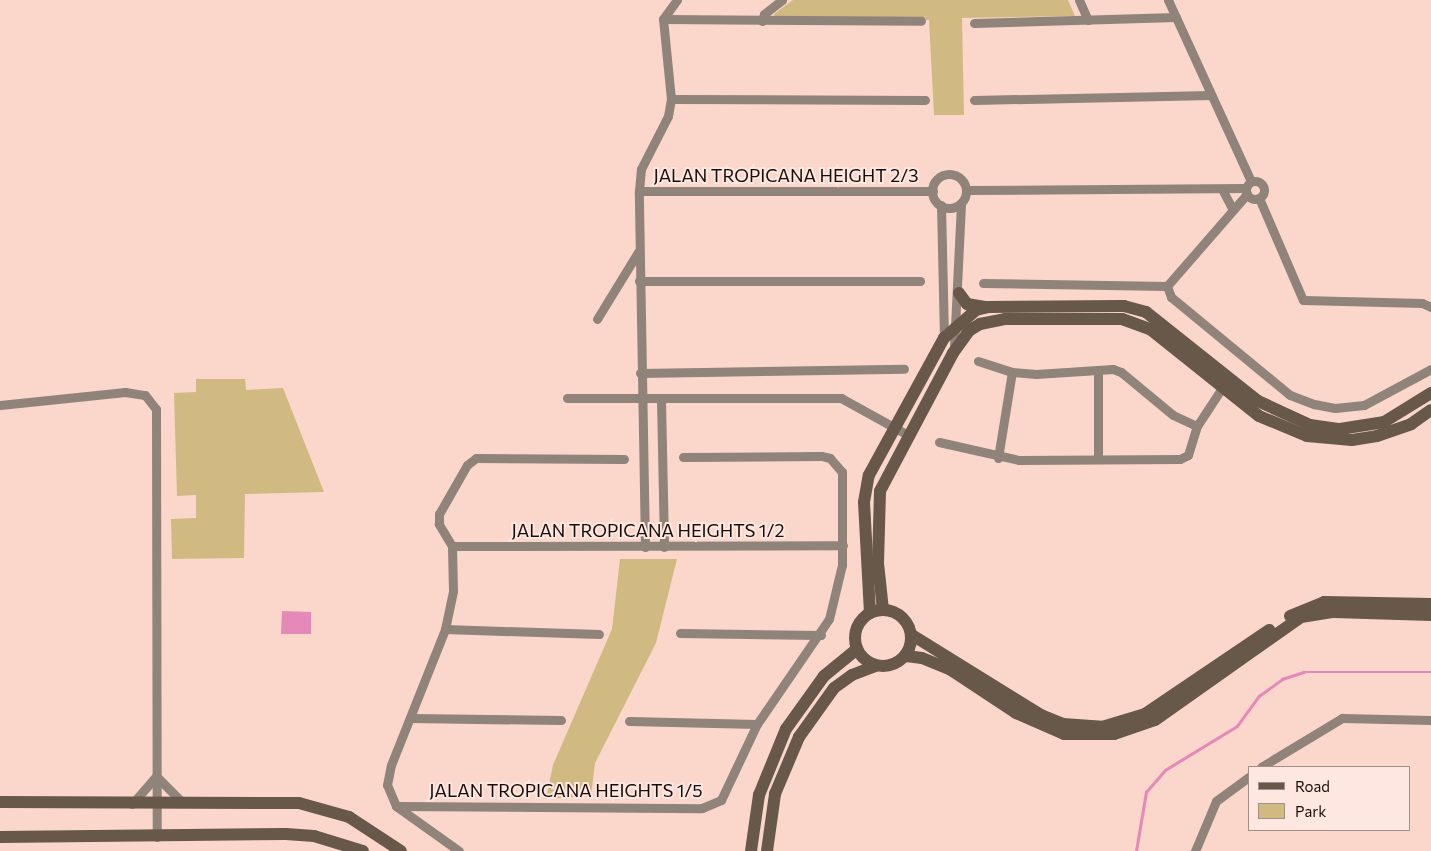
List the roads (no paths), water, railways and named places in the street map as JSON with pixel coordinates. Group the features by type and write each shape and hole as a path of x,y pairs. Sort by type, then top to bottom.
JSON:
{"street":[{"path":"645,547 645,400 640,391 639,191 641,169 668,116 671,99 663,19 677,0"},
{"path":"762,21 764,14 782,0"},
{"path":"1079,0 1088,20"},
{"path":"1168,0 1211,95 1248,188 1259,198 1303,300 1422,303 1431,307"},
{"path":"974,23 1176,17"},
{"path":"663,19 921,21"},
{"path":"974,100 1211,95"},
{"path":"671,99 925,100"},
{"path":"944,338 941,205 933,191 939,177 949,174 959,177 966,190"},
{"path":"966,190 1223,191 1264,186 1259,198"},
{"path":"1167,286 1232,210 1248,188"},
{"path":"953,353 958,323 960,203 966,190"},
{"name":"JALAN TROPICANA HEIGHT 2/3","path":"639,191 933,191"},
{"path":"1223,191 1232,210"},
{"path":"941,205 960,203"},
{"path":"597,319 638,252"},
{"path":"639,280 920,281"},
{"path":"984,283 1167,286"},
{"path":"1167,286 1171,297 1290,395 1314,404 1335,408 1364,405 1431,369"},
{"path":"959,293 967,304 988,307 1124,306 1146,312 1258,401 1310,425 1340,429 1384,422 1431,394"},
{"path":"870,613 864,502 869,475 896,429 944,338 958,323 988,307"},
{"path":"883,610 878,563 880,491 953,353 970,330 992,320 1122,319 1150,329 1259,416 1307,436 1352,440 1377,436 1411,424 1431,410"},
{"path":"978,361 1012,372 1098,370 1121,372 1173,415 1197,426"},
{"path":"640,373 904,369"},
{"path":"1098,370 1098,459"},
{"path":"998,458 1012,372"},
{"path":"939,442 998,458 1180,459 1188,455 1197,426 1222,388"},
{"path":"0,405 126,392 145,395 156,409 157,837"},
{"path":"566,398 661,400 841,398 908,435"},
{"path":"661,400 664,547"},
{"path":"645,455 662,456"},
{"name":"JALAN TROPICANA HEIGHTS 1/5","path":"396,806 710,807 721,800 757,724 821,635 840,585 843,546 842,472 830,458 683,457"},
{"path":"459,851 396,806 388,785 389,775 445,629 453,591 452,546 439,524 439,514 470,460 624,459"},
{"name":"JALAN TROPICANA HEIGHTS 1/2","path":"452,546 843,546"},
{"path":"912,635 1041,715 1063,724 1102,727 1145,714 1307,606 1324,602 1431,604"},
{"path":"876,666 857,649 857,628 870,613 883,610 896,613 907,622 912,635 906,656"},
{"path":"767,851 775,794 799,737 834,688 852,674 876,666 887,667 906,656 922,658 950,670 1016,712 1064,734 1114,734 1155,720 1301,617 1334,612 1431,616"},
{"path":"445,629 599,634"},
{"path":"680,633 821,635"},
{"path":"751,851 760,795 786,729 824,676 857,649"},
{"path":"411,718 561,720"},
{"path":"1263,766 1342,718 1431,720"},
{"path":"629,721 757,724"},
{"path":"156,776 183,803"},
{"path":"132,805 156,776"},
{"path":"1196,851 1216,801 1248,777"},
{"path":"0,802 132,805 261,801 336,811 401,851"},
{"path":"417,822 415,814 425,807"},
{"path":"0,837 305,835 363,851"}],"waterway":[{"path":"1136,851 1146,792 1165,770 1237,726 1259,696 1282,679 1304,672 1431,672"}]}
